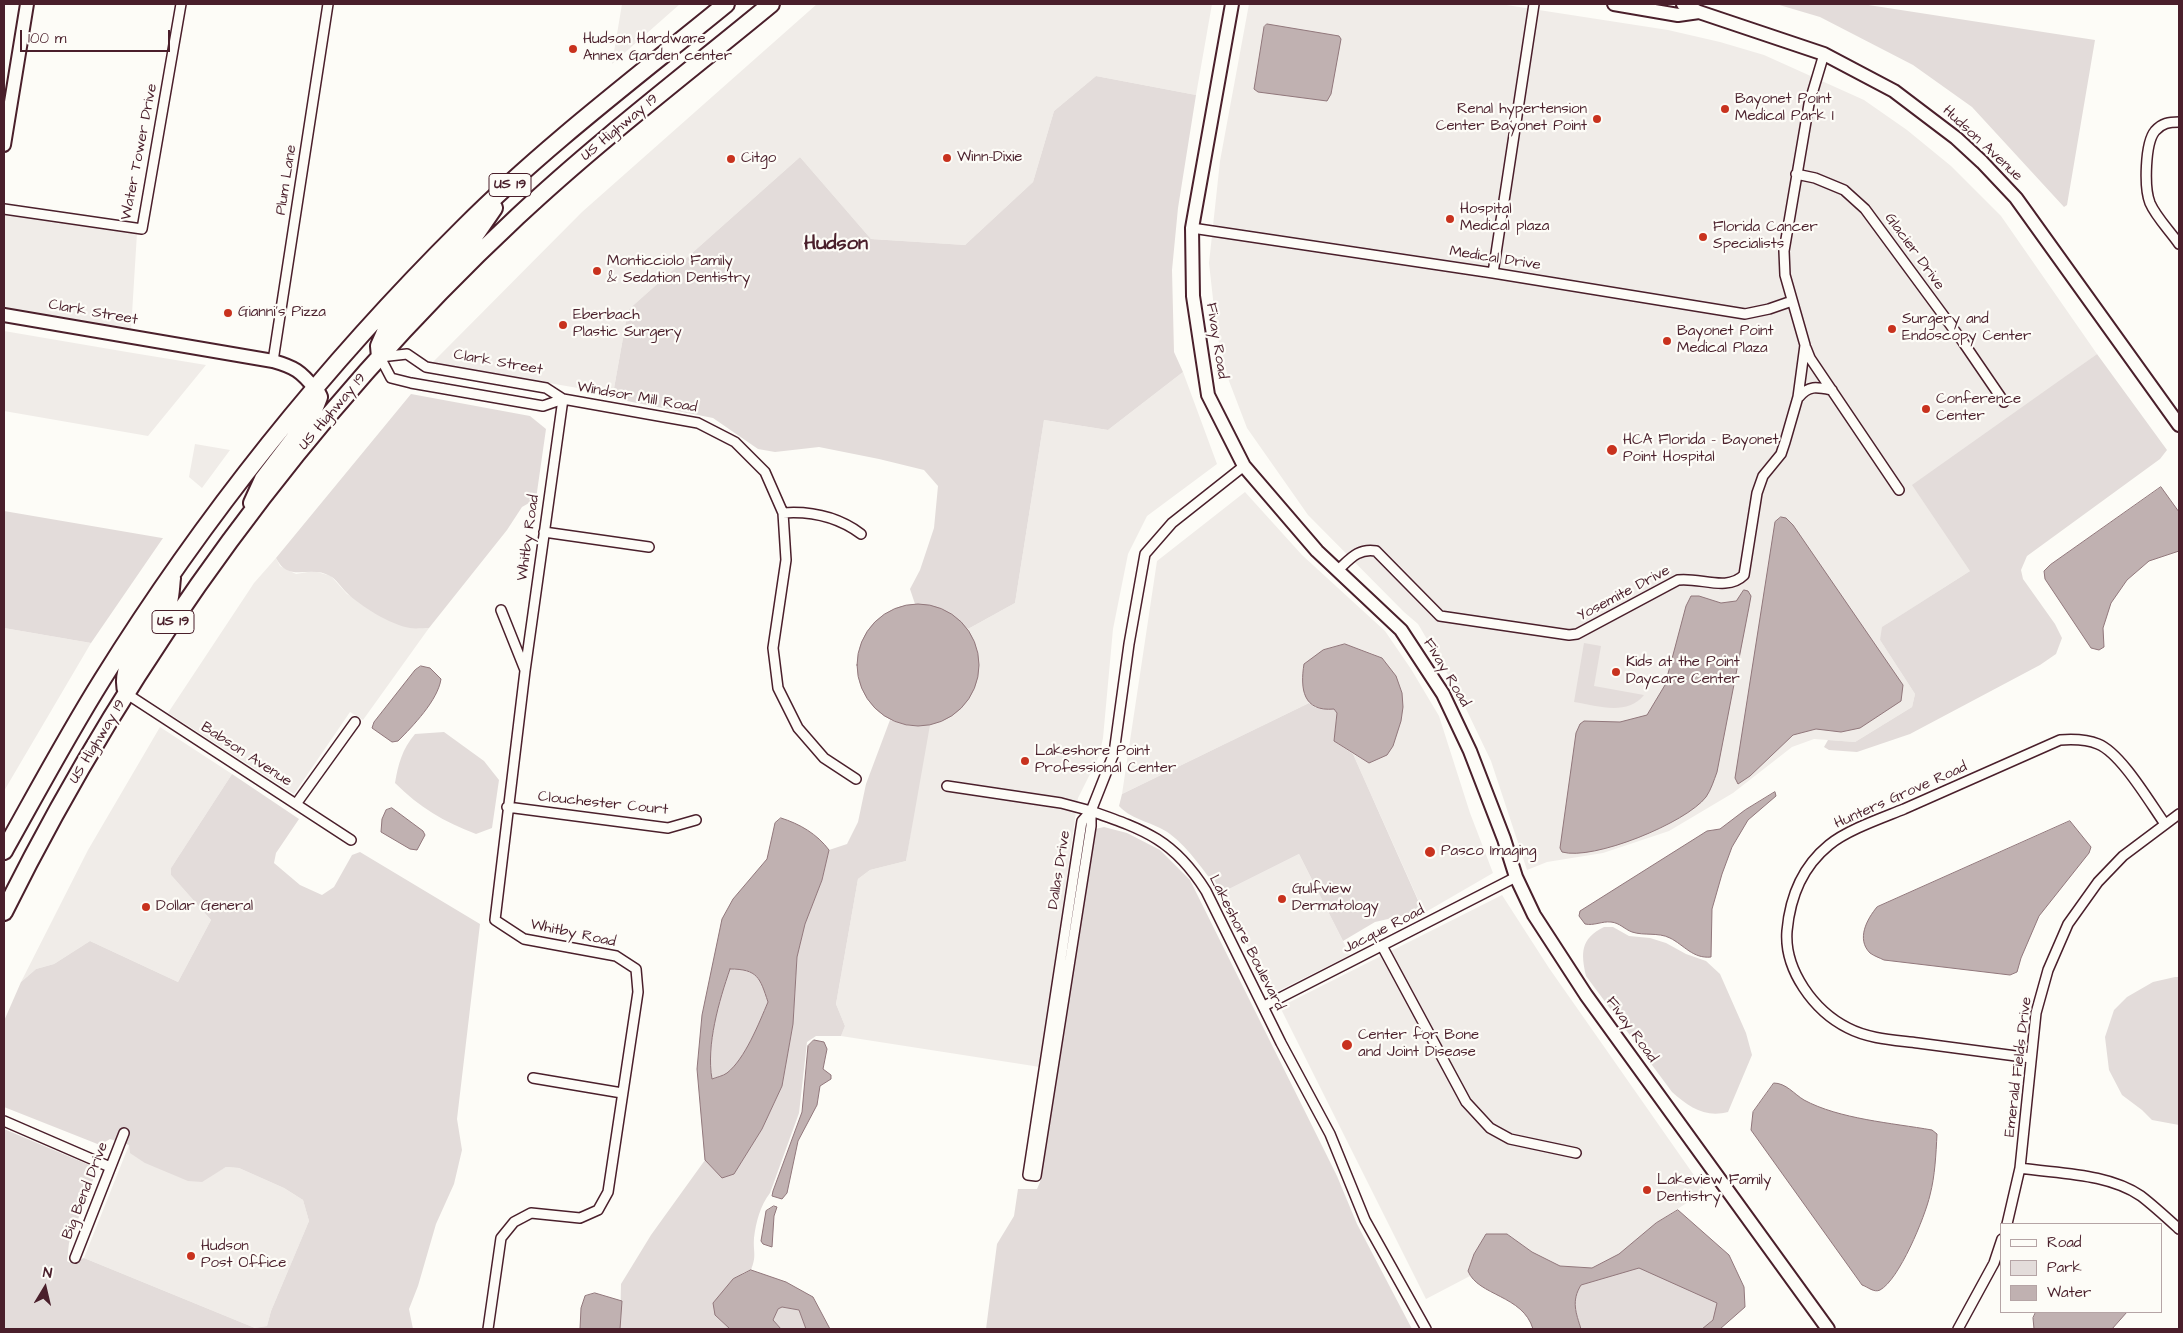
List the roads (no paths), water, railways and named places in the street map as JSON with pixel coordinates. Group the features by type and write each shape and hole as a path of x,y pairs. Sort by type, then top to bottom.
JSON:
{"highway":[{"name":"US Highway 19","path":"4,851 67,738 173,574 248,472 316,388 410,282 508,186 562,138 726,4"},
{"name":"US Highway 19","path":"4,912 62,803 127,694 176,618 238,532 326,419 380,357 459,274 559,179 771,4"},
{"path":"380,357 379,346 386,330 474,238 508,186"},
{"path":"238,532 263,478 312,414 319,397 316,388"},
{"path":"127,694 125,679 130,663 169,602 173,574"}],"street":[{"path":"4,145 6,119 27,4"},
{"name":"Water Tower Drive","path":"4,209 142,229 181,4"},
{"name":"Plum Lane","path":"273,360 328,4"},
{"name":"Fivay Road","path":"1232,4 1192,228 1193,296 1208,396 1244,466 1317,550 1401,630 1443,694 1474,760 1504,839 1516,877 1534,915 1586,996 1828,1329"},
{"path":"1493,273 1534,4"},
{"name":"Hudson Avenue","path":"1614,4 1678,14 1700,12"},
{"name":"Hudson Avenue","path":"1683,4 1700,12 1824,54 1894,91 1932,118 1982,162 2016,198 2179,425"},
{"name":"Yosemite Drive","path":"1824,54 1809,104 1796,174 1784,251 1785,275 1810,358 1899,490"},
{"path":"2179,122 2168,122 2161,125 2152,136 2146,169 2146,187 2150,204 2179,244"},
{"name":"Glacier Drive","path":"1796,174 1815,178 1844,190 1865,209 1963,342 2004,402"},
{"name":"Medical Drive","path":"1192,228 1493,273 1745,314 1769,309 1792,301"},
{"name":"Clark Street","path":"4,315 273,360 292,366 304,374 316,388"},
{"name":"Yosemite Drive","path":"1338,570 1356,553 1376,551 1440,616 1569,635 1577,634 1678,580 1687,579 1731,583 1739,580 1744,575 1759,485 1768,469 1781,454 1798,397 1805,345"},
{"name":"Clark Street","path":"380,357 407,354 426,366 546,388 562,399"},
{"path":"380,357 391,378 411,383 543,406 562,399"},
{"path":"1798,397 1807,388 1832,390"},
{"name":"Windsor Mill Road","path":"562,399 698,423 735,442 765,472 783,513 786,560 773,648 778,688 798,728 824,758 856,779"},
{"name":"Whitby Road","path":"488,1329 501,1238 514,1222 531,1213 580,1218 598,1210 608,1192 638,992 636,969 616,956 524,939 495,920 507,807 562,399"},
{"path":"1091,811 1114,754 1129,644 1145,554 1172,523 1244,466"},
{"path":"783,513 801,512 840,520 861,534"},
{"path":"544,532 649,547"},
{"path":"501,610 525,670"},
{"name":"Babson Avenue","path":"127,694 350,840"},
{"path":"296,804 355,722"},
{"name":"Hunters Grove Road","path":"2031,1058 1874,1037 1848,1029 1820,1010 1801,983 1790,960 1787,934 1789,907 1798,882 1812,861 1830,844 1864,826 2060,740 2080,739 2100,744 2116,756 2165,824"},
{"name":"Lakeshore Boulevard","path":"947,786 1061,803 1091,811 1153,835 1173,851 1194,872 1206,891 1330,1134 1365,1220 1426,1329"},
{"name":"Clouchester Court","path":"507,807 668,828 696,820"},
{"name":"Dallas Drive","path":"1091,811 1091,826 1036,1176 1028,1175 1082,821 1091,811"},
{"name":"Emerald Fields Drive","path":"2007,1223 2020,1168 2036,1013 2048,970 2068,924 2104,875 2123,856 2179,814"},
{"name":"Jacque Road","path":"1264,1006 1516,877"},
{"path":"1382,946 1466,1102 1490,1128 1510,1139 1576,1153"},
{"path":"533,1078 622,1093"},
{"path":"4,1121 110,1167"},
{"name":"Big Bend Drive","path":"74,1258 124,1133"},
{"path":"2020,1168 2098,1179 2117,1184 2140,1196 2179,1229"},
{"path":"1958,1329 1994,1263 2000,1245"}],"water":[{"path":"1267,24 1339,36 1341,39 1331,94 1327,101 1258,92 1254,89 1264,27"},
{"path":"2161,487 2179,512 2179,551 2149,561 2127,580 2111,603 2103,628 2104,647 2099,650 2091,648 2045,579 2044,571"},
{"path":"1781,517 1786,518 1793,525 1903,685 1901,701 1860,728 1841,732 1816,729 1793,735 1750,776 1738,784 1735,778 1775,522"},
{"path":"1744,590 1748,591 1751,596 1749,607 1717,772 1706,797 1679,818 1638,838 1595,851 1562,852 1560,848 1576,733 1580,724 1584,721 1620,722 1647,715 1665,685 1686,606 1691,596 1699,596 1721,603 1736,601"},
{"path":"918,604 930,605 941,609 952,614 961,622 969,631 974,642 978,653 978,677 974,688 969,699 961,708 952,716 941,721 930,725 918,726 906,725 895,721 884,716 875,708 867,699 862,688 858,677 857,665 858,653 862,642 867,631 875,622 884,614 895,609 906,605"},
{"path":"1345,644 1382,658 1396,676 1402,693 1401,721 1393,746 1387,755 1369,763 1334,741 1337,713 1334,709 1316,707 1310,703 1304,690 1304,664 1323,650"},
{"path":"421,666 430,668 441,679 439,687 430,704 417,720 398,741 392,742 372,728 374,722 415,670"},
{"path":"1775,792 1776,796 1748,820 1732,847 1712,909 1711,957 1694,954 1665,936 1632,932 1611,922 1585,924 1579,916 1580,911 1707,831 1720,829 1745,810"},
{"path":"392,808 423,831 425,835 417,850 410,849 381,832 382,819 386,810"},
{"path":"781,818 795,823 814,834 829,850 822,880 805,924 797,957 793,1024 782,1086 762,1129 734,1174 722,1178 705,1160 697,1069 702,1015 722,919 733,899 767,859 775,823","holes":["730,969 739,969 756,976 763,987 768,1002 740,1059 727,1073 712,1079 712,1038 718,1009"]},
{"path":"2070,821 2091,847 2089,853 2039,916 2017,972 2010,975 1884,960 1870,953 1866,947 1863,935 1864,929 1877,907"},
{"path":"814,1040 824,1042 827,1049 823,1069 831,1075 831,1079 820,1086 817,1105 798,1141 787,1193 782,1199 772,1196 773,1191 802,1112 808,1046"},
{"path":"1774,1083 1786,1087 1804,1100 1833,1112 1866,1120 1932,1130 1937,1134 1933,1180 1923,1218 1903,1261 1895,1274 1880,1290 1873,1290 1862,1285 1751,1130 1753,1112"},
{"path":"774,1206 777,1207 774,1216 772,1247 763,1244 761,1241 766,1211"},
{"path":"1678,1210 1729,1255 1744,1287 1745,1307 1720,1329 1702,1329 1713,1320 1717,1303 1639,1268 1581,1285 1575,1302 1581,1329 1533,1329 1528,1318 1520,1309 1481,1286 1468,1271 1474,1254 1486,1234 1507,1234 1532,1252 1560,1266 1592,1268 1619,1254 1656,1223"},
{"path":"751,1270 786,1282 813,1297 830,1329 806,1329 799,1310 782,1307 778,1309 773,1320 781,1329 730,1329 715,1315 713,1303 733,1279"},
{"path":"595,1293 622,1301 620,1329 580,1329 581,1308 585,1296"},
{"path":"2036,1313 2126,1313 2112,1329 2034,1329 2033,1318"}],"place":[{"name":"Hudson Hardware Annex Garden center","path":"573,49"},
{"name":"Bayonet Point Medical Park I","path":"1725,109"},
{"name":"Renal hypertension Center Bayonet Point","path":"1597,119"},
{"name":"Winn-Dixie","path":"947,158"},
{"name":"Citgo","path":"731,159"},
{"name":"Hospital Medical plaza","path":"1450,219"},
{"name":"Florida Cancer Specialists","path":"1703,237"},
{"name":"Monticciolo Family & Sedation Dentistry","path":"597,271"},
{"name":"Gianni's Pizza","path":"228,313"},
{"name":"Eberbach Plastic Surgery","path":"563,325"},
{"name":"Surgery and Endoscopy Center","path":"1892,329"},
{"name":"Bayonet Point Medical Plaza","path":"1667,341"},
{"name":"Conference Center","path":"1926,409"},
{"name":"HCA Florida - Bayonet Point Hospital","path":"1612,450"},
{"name":"Kids at the Point Daycare Center","path":"1616,672"},
{"name":"Lakeshore Point Professional Center","path":"1025,761"},
{"name":"Pasco Imaging","path":"1430,852"},
{"name":"Gulfview Dermatology","path":"1282,899"},
{"name":"Dollar General","path":"146,907"},
{"name":"Center for Bone and Joint Disease","path":"1347,1045"},
{"name":"Lakeview Family Dentistry","path":"1647,1190"},
{"name":"Hudson Post Office","path":"191,1256"}],"district":[{"name":"Hudson","path":"836,245"}]}
